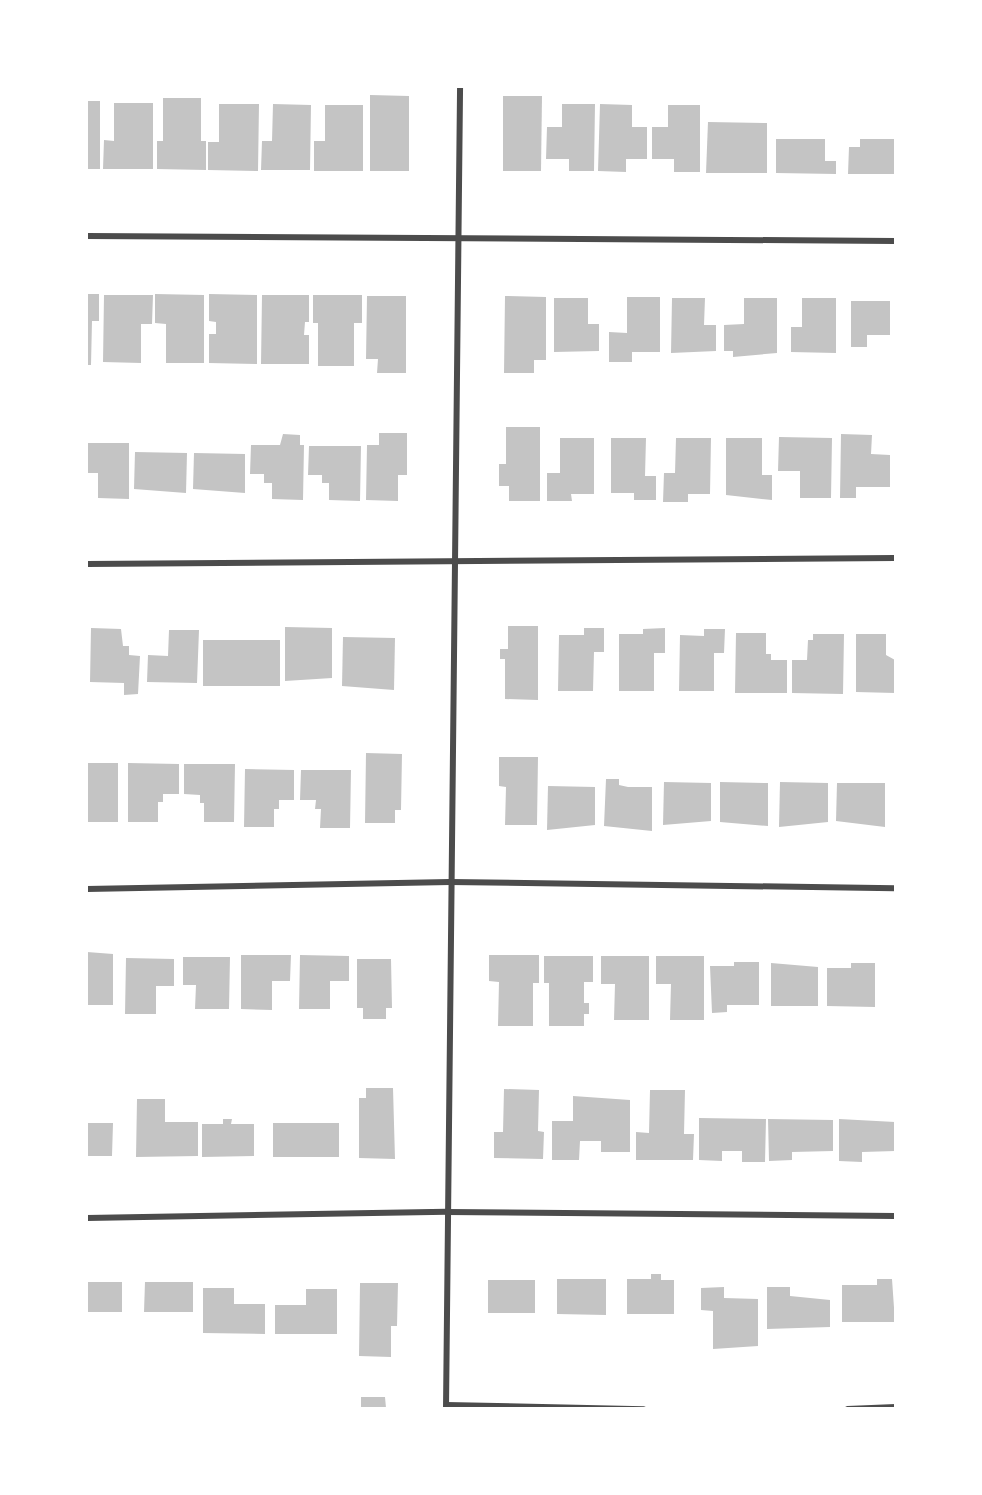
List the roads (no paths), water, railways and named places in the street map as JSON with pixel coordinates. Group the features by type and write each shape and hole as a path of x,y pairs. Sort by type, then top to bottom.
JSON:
{"street":[{"path":"446,1406 455,336 460,238 460,87"},
{"path":"87,236 895,241"},
{"path":"87,564 895,558"},
{"path":"87,889 450,882 895,888"},
{"path":"87,1218 447,1212 895,1216"}],"lane":[{"path":"446,1406 644,1408"},
{"path":"847,1408 895,1406"}]}
